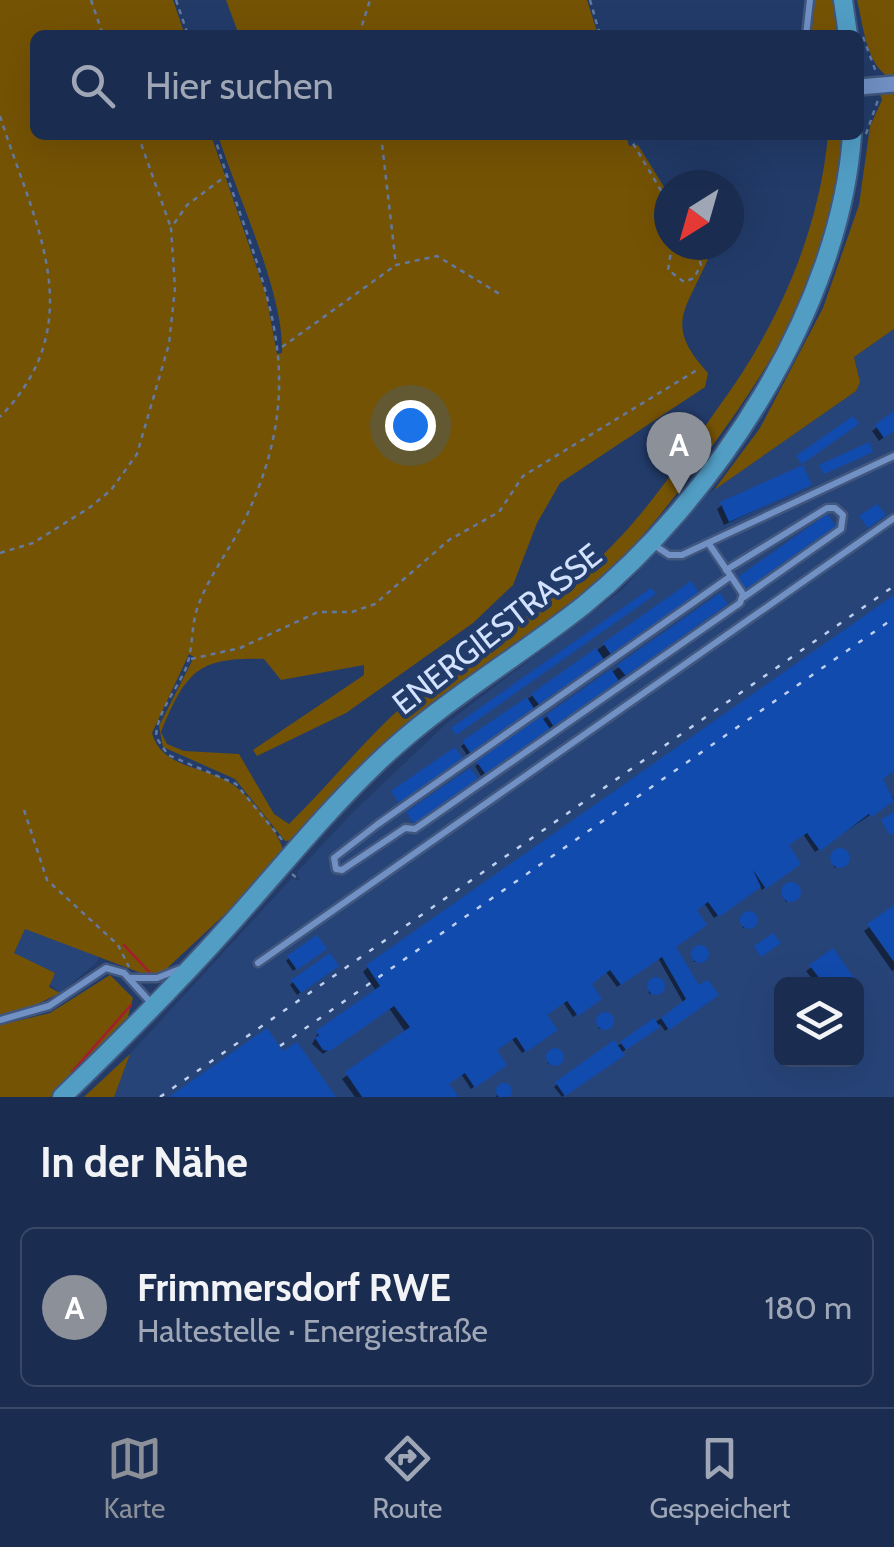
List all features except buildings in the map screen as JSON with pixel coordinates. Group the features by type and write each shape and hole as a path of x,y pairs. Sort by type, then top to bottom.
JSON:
{"main road":[{"path":"843,0 854,30"},
{"name":"ENERGIESTRASSE","path":"62,1097 292,863 405,738 581,607 650,542 727,445 798,328 832,240 851,140"}],"lane":[{"path":"807,30 810,0"},
{"path":"650,542 675,556 894,456"},
{"path":"835,508 842,515 841,529 743,598 416,830 404,828 342,870 332,864 378,824 618,657 728,573 825,509 835,508"},
{"path":"258,963 894,518"},
{"path":"708,544 743,598"},
{"path":"129,978 162,977 200,957"},
{"path":"0,1020 49,1006 102,968 118,970 129,978 154,1006"}],"path":[{"path":"91,0 101,30"},
{"path":"176,0 186,30"},
{"path":"361,30 370,0"},
{"path":"590,0 599,30"},
{"path":"864,51 883,90"},
{"path":"0,116 42,248 52,310 44,351 24,388 0,417"},
{"path":"0,554 33,543 89,508 110,490 137,454 170,344 175,288 171,229 140,140"},
{"path":"216,140 270,298 280,348 274,426 256,492 198,606 190,658 158,723 159,746 168,755 236,784 292,863 299,880"},
{"path":"381,140 396,265"},
{"path":"631,140 654,179"},
{"path":"171,229 186,205 227,175"},
{"path":"280,348 396,265 437,256 503,296"},
{"path":"670,260 668,270 684,282 694,278 702,265 700,260"},
{"path":"190,658 240,648 318,612 352,612 375,604 448,540 499,512 523,476 696,370"},
{"path":"24,810 47,880 122,950 129,978"}],"shaded area":[{"path":"0,0 173,0 183,30 30,30 30,140 213,140 266,295 277,354 282,353 276,302 220,140 627,140 629,146 638,145 654,171 654,260 708,260 683,318 686,342 708,373 705,387 560,483 537,523 513,585 473,623 346,713 257,756 253,750 364,675 364,665 281,680 264,659 241,659 209,665 187,682 161,732 167,744 184,751 239,754 274,814 289,824 405,704 565,587 607,551 642,512 760,344 805,243 827,140 842,140 839,181 829,226 797,310 726,427 623,557 594,584 448,694 294,840 285,841 235,779 163,747 159,726 194,657 189,654 152,733 157,745 175,760 235,786 264,815 283,850 239,901 162,973 149,976 25,929 14,953 55,973 49,987 60,993 19,1013 0,1015"},
{"path":"226,0 587,0 596,30 237,30"},
{"path":"814,0 833,0 838,30 811,30"},
{"path":"857,0 894,0 894,80 877,66"},
{"path":"894,84 894,329 854,357 860,382 856,391 714,490 760,428 823,308 859,205 870,126 882,100 877,86"},
{"path":"894,329 894,1097 114,1097 130,1054 292,878 300,881 297,872 353,812 447,723 623,589 705,496 856,391 860,382 854,357"},
{"path":"25,929 99,956 97,962 60,993 14,953"},
{"path":"110,975 133,998 127,1020 50,1097 0,1097 0,1025 50,1013"},
{"path":"130,1054 114,1097 84,1097"}],"waterway":[{"path":"124,945 151,974"},
{"path":"72,1072 131,1005"}],"railway":[{"path":"160,1097 894,586"},
{"path":"280,1046 894,618"}],"place":[{"name":"Frimmersdorf RWE","path":"679,494"}]}
